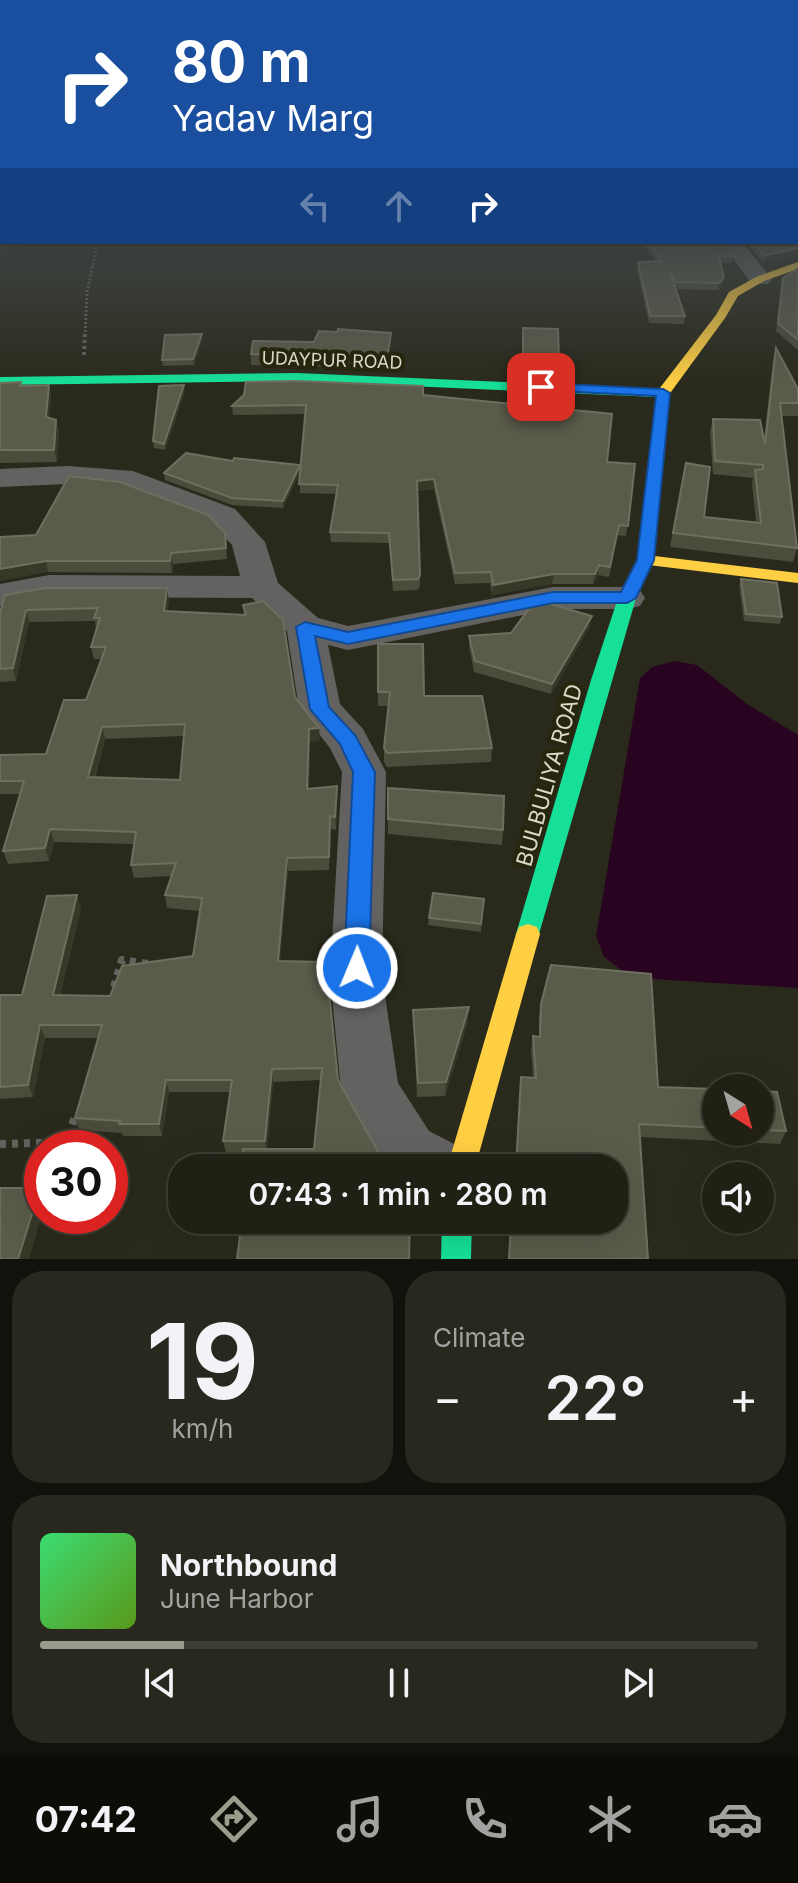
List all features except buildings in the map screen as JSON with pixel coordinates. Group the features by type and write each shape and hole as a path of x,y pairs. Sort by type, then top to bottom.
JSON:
{"main road":[{"path":"663,393 721,316 733,294 760,279 791,268"},
{"name":"UDAYPUR ROAD","path":"0,381 297,377 663,393"},
{"name":"BULBULIYA ROAD","path":"465,1154 627,598 646,560 663,393"},
{"path":"646,560 798,578"},
{"path":"456,1259 457,1234"}],"street":[{"path":"751,268 760,279"},
{"path":"0,478 68,475 122,478 223,516 248,542 261,587 305,627 348,638 553,598 627,598"},
{"path":"0,595 49,586 261,587"},
{"path":"305,627 320,709 348,740 364,772 356,975 370,1091 412,1154"}],"path":[{"path":"85,380 83,337 92,268"},
{"path":"109,1003 122,960 159,965"},
{"path":"0,1144 65,1142 80,1102"}],"shaded area":[{"path":"674,661 697,665 747,704 798,735 798,988 652,979 625,973 604,957 596,936 640,678 652,667"}],"traffic: fast":[{"path":"0,381 297,377 663,393"},
{"path":"528,934 601,680 627,598 646,560 663,393"},
{"path":"456,1259 457,1234"}],"traffic: slow":[{"path":"663,393 721,316 733,294 760,279 791,268"},
{"path":"646,560 798,578"},
{"path":"465,1154 528,934"}],"route":[{"path":"357,968 364,772 348,740 320,709 305,627 348,638 553,598 627,598 646,560 663,393 541,387"}]}
